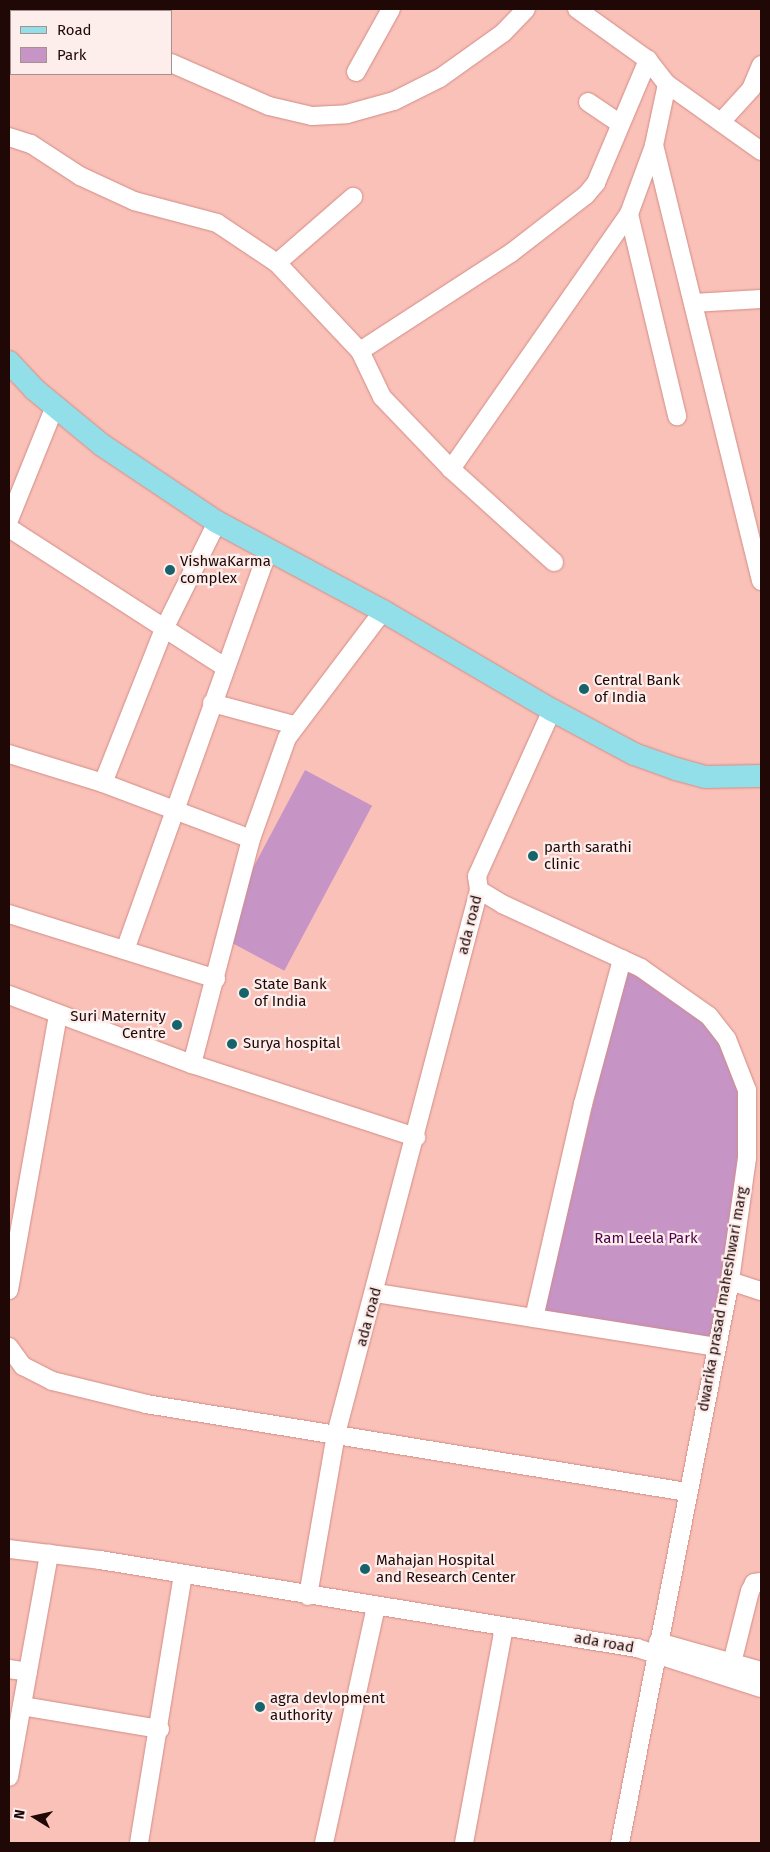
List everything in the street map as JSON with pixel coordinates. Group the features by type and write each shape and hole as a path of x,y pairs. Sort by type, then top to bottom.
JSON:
{"main road":[{"path":"9,362 55,406 102,444 217,522 382,612 552,710 634,754 676,769 705,777 761,776"}],"street":[{"path":"356,72 391,9"},
{"path":"172,63 269,106 312,116 347,114 394,101 440,78 503,33 526,9"},
{"path":"577,9 648,60 667,84 761,151"},
{"path":"360,352 511,253 586,195 596,183 619,123 648,60"},
{"path":"721,122 750,89 761,65"},
{"path":"450,469 629,214 655,150 654,145 667,84"},
{"path":"588,102 619,123"},
{"path":"9,137 31,144 80,176 134,201 217,223 277,263 360,352 382,396 450,469 554,562"},
{"path":"654,145 761,581"},
{"path":"277,263 353,197"},
{"path":"629,214 677,416"},
{"path":"692,303 761,299"},
{"path":"9,520 55,406"},
{"path":"103,783 164,629 217,522"},
{"path":"9,528 225,667"},
{"path":"126,950 212,703 268,550"},
{"path":"192,1064 216,979 251,839 294,725 382,612"},
{"path":"212,703 294,725"},
{"name":"ada road","path":"552,710 477,876 479,890 376,1292 336,1434 308,1596 636,1648 656,1648"},
{"path":"9,754 103,783 176,809 251,839"},
{"name":"dwarika prasad maheshwari marg","path":"479,890 502,904 641,968 718,1024 743,1074 747,1090 747,1158 730,1281 656,1648 620,1843"},
{"path":"9,914 216,979"},
{"path":"534,1318 583,1104 622,959"},
{"path":"9,995 192,1064 416,1137"},
{"path":"9,1290 58,1015"},
{"path":"730,1281 761,1291"},
{"path":"376,1292 716,1347"},
{"path":"9,1347 23,1366 52,1381 146,1404 687,1492"},
{"path":"9,1548 183,1574 308,1596"},
{"path":"9,1774 49,1554"},
{"path":"139,1843 160,1729 183,1574"},
{"path":"732,1663 750,1590 754,1583 761,1582"},
{"path":"324,1843 376,1607"},
{"path":"464,1843 504,1627"},
{"path":"656,1648 732,1663 761,1671"},
{"path":"656,1648 761,1688"},
{"path":"9,1668 28,1672"},
{"path":"22,1706 160,1729"}],"green space":[{"path":"305,770 372,806 284,971 217,935"},
{"name":"Ram Leela Park","path":"625,969 639,975 717,1030 746,1089 742,1177 709,1340 544,1312"}],"place":[{"name":"VishwaKarma complex","path":"170,570"},
{"name":"Central Bank of India","path":"584,689"},
{"name":"parth sarathi clinic","path":"533,856"},
{"name":"State Bank of India","path":"244,993"},
{"name":"Suri Maternity Centre","path":"177,1025"},
{"name":"Surya hospital","path":"232,1044"},
{"name":"Mahajan Hospital and Research Center","path":"365,1569"},
{"name":"agra devlopment authority","path":"260,1707"}]}
